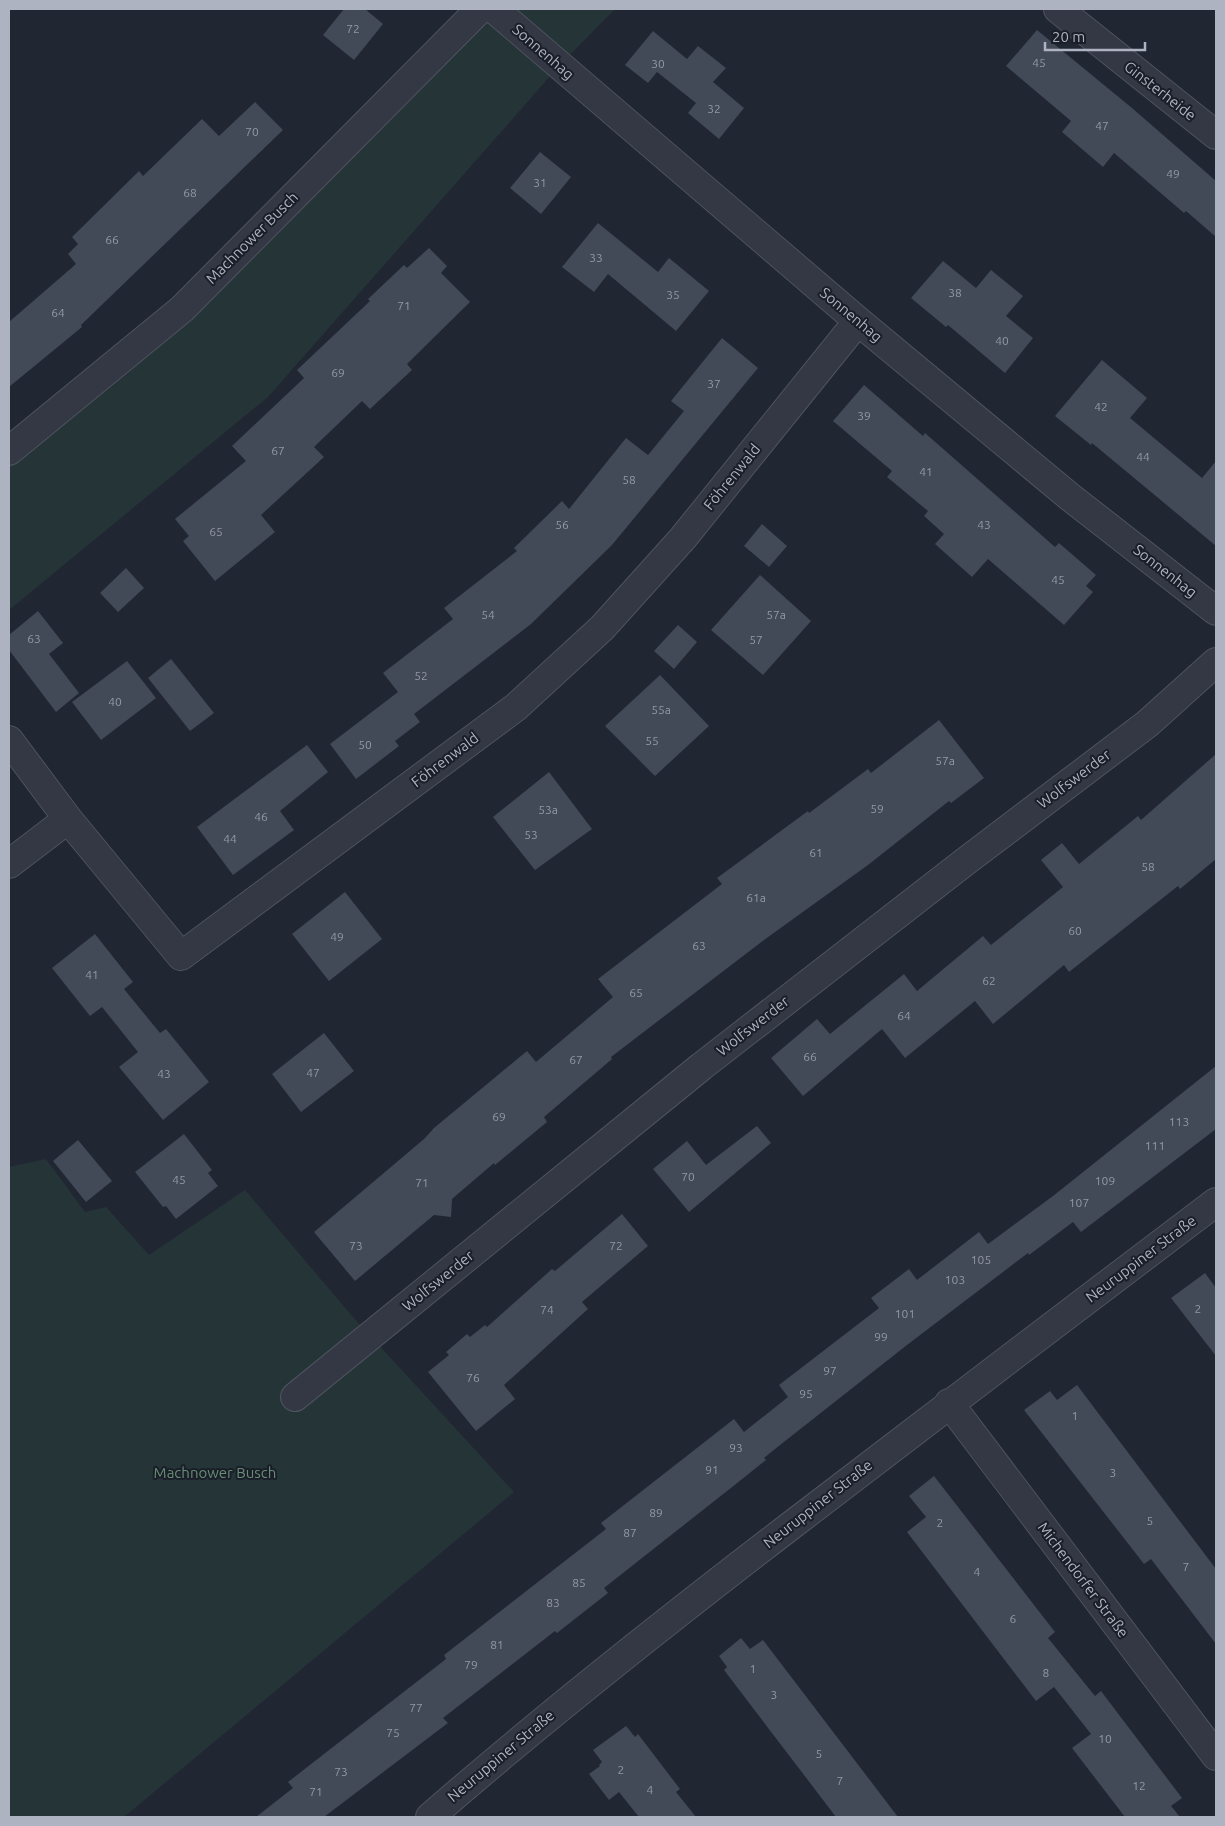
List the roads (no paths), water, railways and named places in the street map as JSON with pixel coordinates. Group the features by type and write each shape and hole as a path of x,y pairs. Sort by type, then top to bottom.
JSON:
{"street":[{"name":"Machnower Busch","path":"9,451 182,308 480,9"},
{"name":"Sonnenhag","path":"494,9 858,321 1070,497 1216,611"},
{"name":"Ginsterheide","path":"1058,9 1216,135"},
{"name":"Föhrenwald","path":"9,740 68,819 181,956 516,707 602,628 683,538 858,321"},
{"name":"Wolfswerder","path":"295,1397 702,1066 1147,724 1216,662"},
{"path":"9,864 68,819"},
{"name":"Neuruppiner Straße","path":"430,1817 503,1753 638,1643 1216,1202"},
{"name":"Michendorfer Straße","path":"949,1404 1216,1756"}]}
